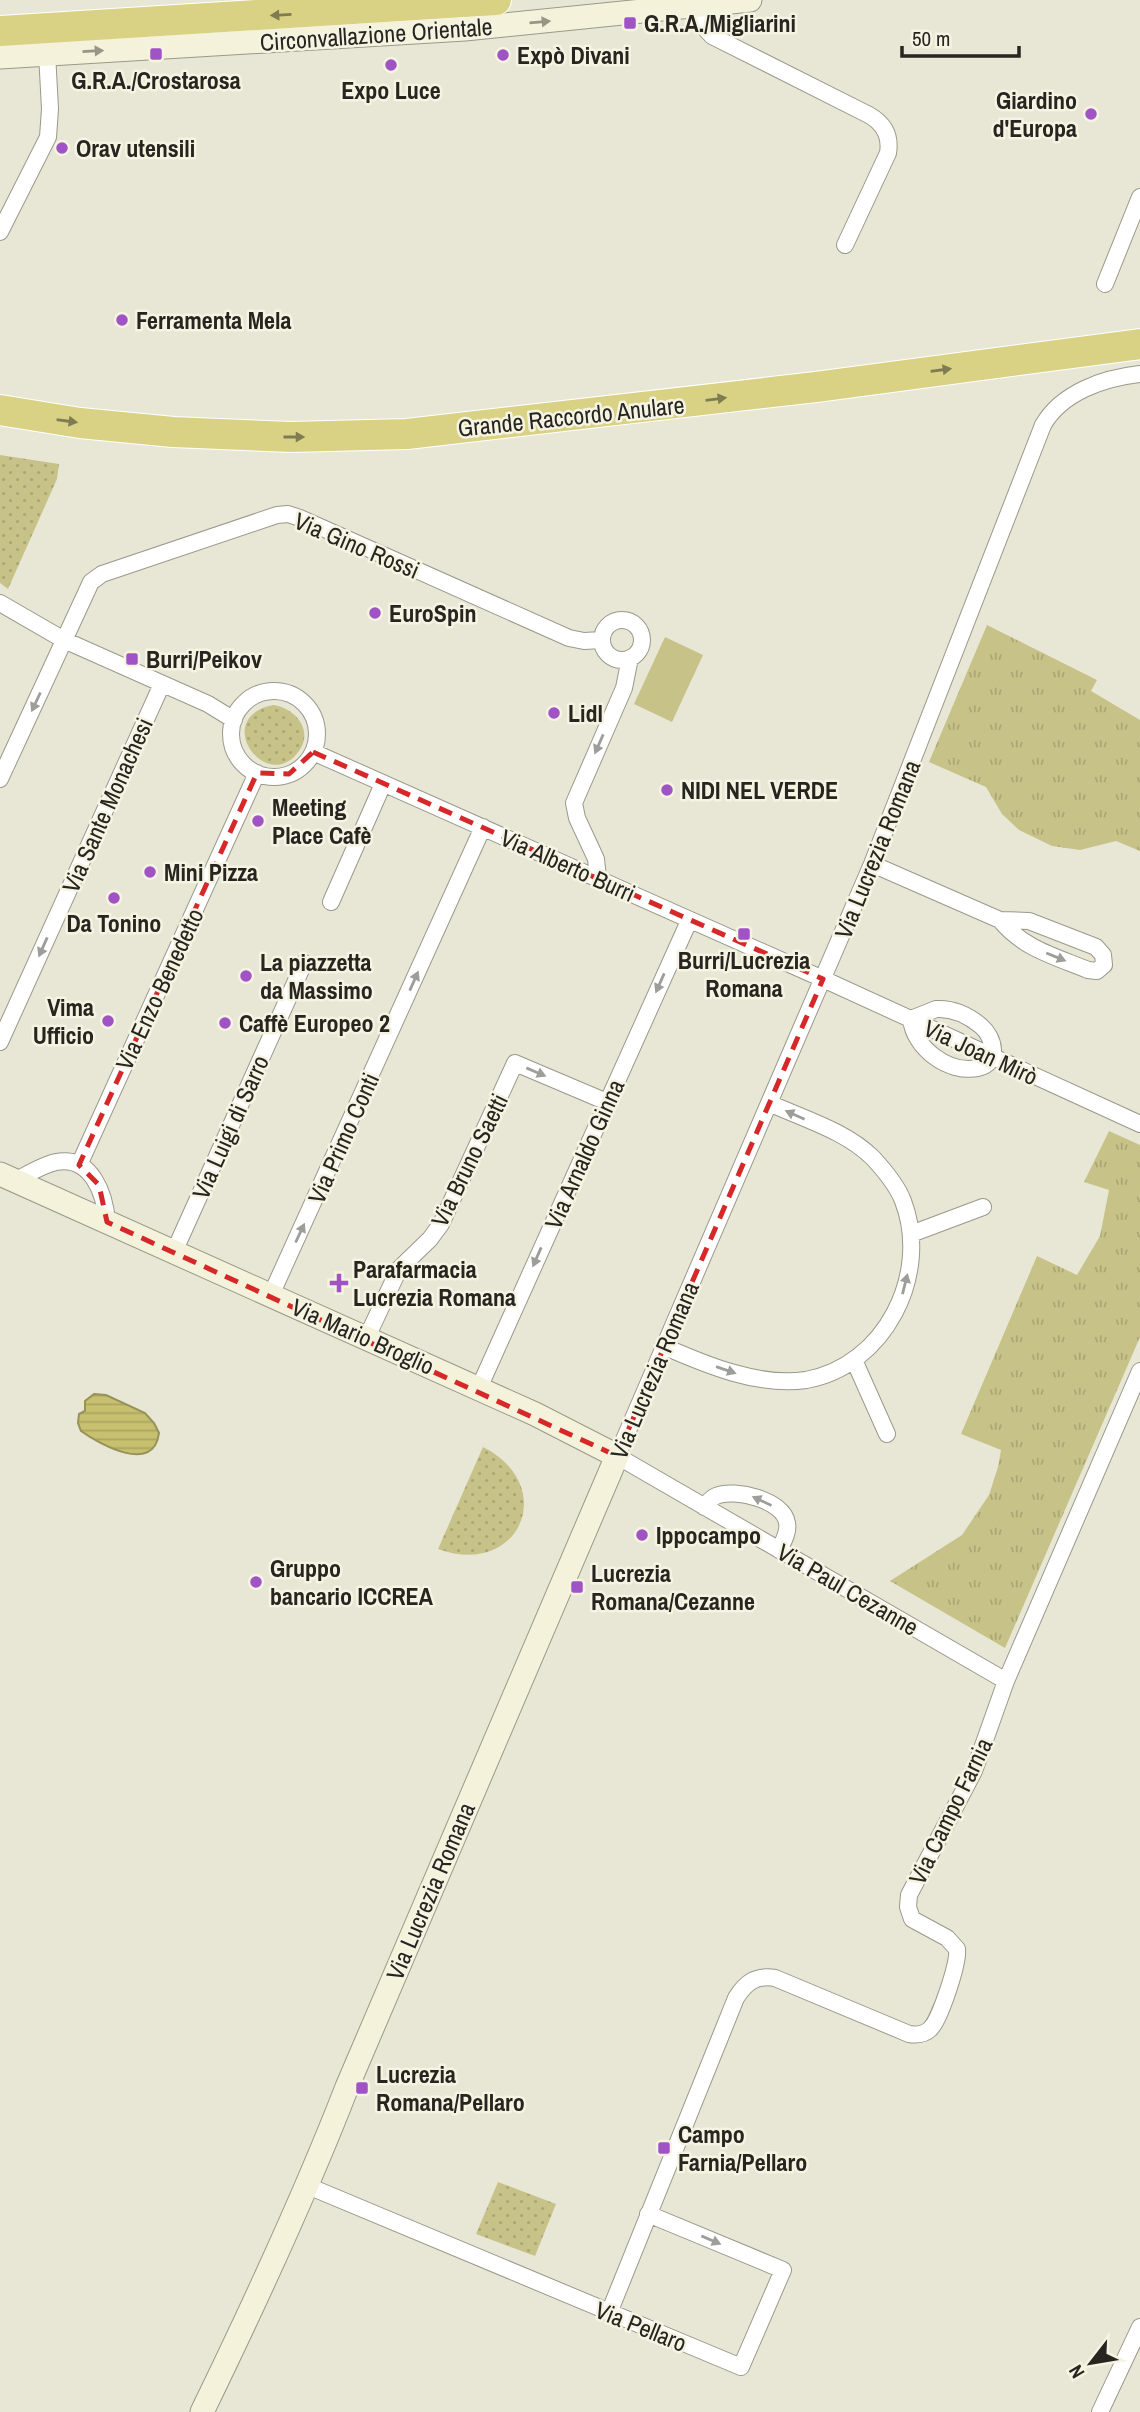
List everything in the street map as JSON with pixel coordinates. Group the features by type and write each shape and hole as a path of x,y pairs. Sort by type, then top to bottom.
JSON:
{"highway":[{"path":"0,31 42,41 496,0"},
{"path":"0,25 42,41"},
{"name":"Grande Raccordo Anulare","path":"0,410 116,428 184,433 291,437 407,434 789,390 1140,344"}],"street":[{"name":"Circonvallazione Orientale","path":"0,57 42,41 465,29 750,0"},
{"path":"695,7 700,23 712,36 869,115 882,125 889,141 888,153 845,245"},
{"path":"0,232 48,137 50,109 42,41"},
{"path":"1105,284 1140,198"},
{"name":"Via Lucrezia Romana","path":"202,2412 308,2186 347,2087 663,1346 872,864 1043,425 1054,410 1076,394 1114,378 1140,374"},
{"name":"Via Gino Rossi","path":"0,779 85,592 98,576 283,514 300,518 569,638 602,640"},
{"path":"0,603 64,640 219,709 234,720"},
{"path":"598,878 596,859 577,818 574,803 624,688 630,658 639,649 641,636 639,630 629,622 623,620 611,624 606,628 603,647 611,657 630,658"},
{"name":"Via Sante Monachesi","path":"0,1042 162,684"},
{"path":"272,692 286,694 299,700 313,717 317,738 313,752 306,763 289,775 276,777 257,773 245,765 234,748 234,720 241,708 258,695 272,692"},
{"name":"Via Alberto Burri","path":"313,752 823,979"},
{"name":"Via Enzo Benedetto","path":"79,1165 257,773"},
{"path":"331,902 383,783"},
{"name":"Via Primo Conti","path":"271,1295 483,827"},
{"path":"872,864 1000,920 1034,922 1096,947 1103,955 1104,965 1097,971 1088,970 1033,948 1020,941 1000,920"},
{"name":"Via Arnaldo Ginna","path":"479,1388 689,920"},
{"name":"Via Luigi di Sarro","path":"174,1252 304,964"},
{"name":"Via Joan Mirò","path":"823,979 1140,1124"},
{"path":"936,1009 959,1013 981,1026 989,1036 993,1057 984,1066 975,1068 945,1062 922,1046 914,1033 911,1019 936,1009"},
{"name":"Via Bruno Saetti","path":"367,1337 400,1269 441,1224 515,1063 607,1102"},
{"path":"663,1346 741,1375 774,1381 814,1378 837,1370 854,1360 877,1340 898,1307 908,1276 911,1234 900,1194 884,1170 847,1138 769,1103"},
{"name":"Via Mario Broglio","path":"8,1177 54,1162 79,1165"},
{"path":"79,1165 91,1174 99,1185 107,1222"},
{"name":"Via Mario Broglio","path":"8,1177 479,1388 557,1424 617,1456"},
{"path":"911,1234 983,1207"},
{"path":"854,1360 887,1434"},
{"name":"Via Campo Farnia","path":"609,2314 736,1998 751,1980 759,1977 775,1978 909,2034 919,2035 932,2027 954,1973 957,1949 947,1938 912,1919 908,1908 909,1895 974,1770 1006,1681 1140,1371"},
{"name":"Via Paul Cezanne","path":"617,1456 1006,1681"},
{"path":"704,1507 712,1498 725,1493 749,1495 769,1503 783,1514 788,1522 779,1550"},
{"name":"Via Pellaro","path":"308,2186 741,2367 783,2270 648,2214"},
{"path":"1100,2412 1140,2327"}],"highlighted area":[{"path":"313,752 823,979 617,1456 107,1222 99,1185 79,1165 257,773 289,774"}],"green space":[{"path":"0,455 59,464 57,479 8,589 0,583"},
{"path":"987,625 1097,680 1091,691 1140,720 1140,851 1116,841 1080,850 1052,846 1019,830 1002,814 986,787 929,762"},
{"path":"665,637 703,655 672,722 634,704"},
{"path":"273,705 295,715 304,735 299,751 286,762 273,765 260,760 250,750 245,737 246,724 255,713"},
{"path":"1109,1131 1140,1145 1140,1337 1005,1648 890,1581 962,1535 989,1495 1001,1450 961,1434 1037,1256 1077,1275 1100,1236 1109,1190 1084,1182"},
{"path":"483,1447 506,1464 520,1484 524,1504 520,1524 508,1540 490,1551 466,1555 438,1549"},
{"path":"498,2182 556,2204 535,2256 476,2234"}],"shaded area":[{"path":"94,1394 106,1395 145,1413 159,1433 155,1446 147,1452 125,1453 100,1443 81,1431 79,1414 85,1411 85,1401"}],"place":[{"name":"G.R.A./Migliarini","path":"630,23"},
{"name":"G.R.A./Crostarosa","path":"156,54"},
{"name":"Expò Divani","path":"503,55"},
{"name":"Expo Luce","path":"391,65"},
{"name":"Giardino d'Europa","path":"1091,114"},
{"name":"Orav utensili","path":"62,148"},
{"name":"Ferramenta Mela","path":"122,320"},
{"name":"EuroSpin","path":"375,613"},
{"name":"Burri/Peikov","path":"132,659"},
{"name":"Lidl","path":"554,713"},
{"name":"NIDI NEL VERDE","path":"667,790"},
{"name":"Meeting Place Cafè","path":"258,821"},
{"name":"Mini Pizza","path":"150,872"},
{"name":"Da Tonino","path":"114,898"},
{"name":"Burri/Lucrezia Romana","path":"744,934"},
{"name":"La piazzetta da Massimo","path":"246,976"},
{"name":"Vima Ufficio","path":"108,1021"},
{"name":"Caffè Europeo 2","path":"225,1023"},
{"name":"Parafarmacia Lucrezia Romana","path":"339,1283"},
{"name":"Ippocampo","path":"642,1535"},
{"name":"Gruppo bancario ICCREA","path":"256,1582"},
{"name":"Lucrezia Romana/Cezanne","path":"577,1587"},
{"name":"Lucrezia Romana/Pellaro","path":"362,2088"},
{"name":"Campo Farnia/Pellaro","path":"664,2148"}]}
